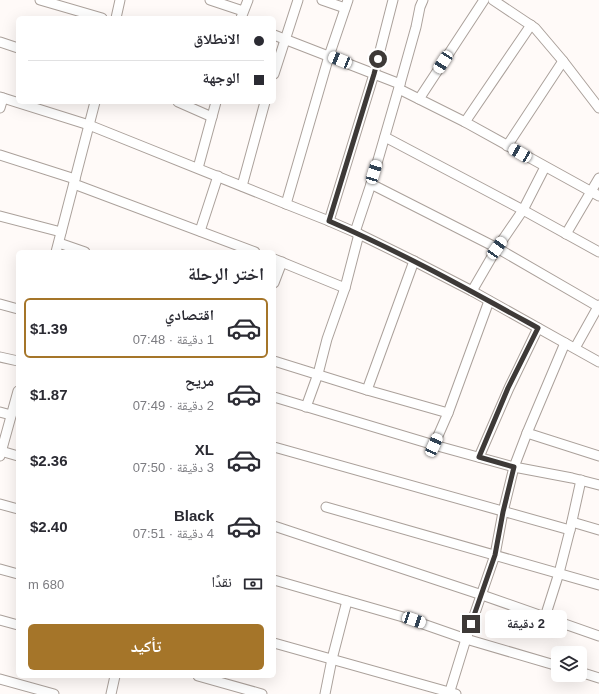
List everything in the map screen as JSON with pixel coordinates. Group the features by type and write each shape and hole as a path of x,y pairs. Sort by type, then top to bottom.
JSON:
{"street":[{"path":"40,0 62,3 97,16"},
{"path":"116,16 120,0"},
{"path":"210,0 242,15 248,0"},
{"path":"276,68 298,0"},
{"path":"286,204 329,56 346,4 322,0"},
{"path":"329,221 374,74 393,0"},
{"path":"306,407 318,374 327,339 345,288 357,233 400,87 423,0"},
{"path":"419,99 484,0"},
{"path":"493,0 535,28 563,61 599,108"},
{"path":"465,122 531,25"},
{"path":"276,36 374,74 599,196"},
{"path":"0,42 16,47"},
{"path":"507,146 563,61"},
{"path":"0,108 2,97 16,102"},
{"path":"24,104 89,125 357,233 472,291 599,362"},
{"path":"71,250 57,248 94,104"},
{"path":"183,104 212,117"},
{"path":"198,168 215,104"},
{"path":"242,186 264,104"},
{"path":"385,137 599,252"},
{"path":"0,155 250,250"},
{"path":"472,291 497,248 523,210 545,167"},
{"path":"200,231 218,176"},
{"path":"566,234 599,178"},
{"path":"371,184 497,248 599,306 575,348"},
{"path":"0,216 61,232"},
{"path":"276,272 278,261 345,288"},
{"path":"367,390 414,261"},
{"path":"434,445 448,413 489,301"},
{"path":"0,304 16,308"},
{"path":"479,457 508,388 538,328"},
{"path":"276,644 452,693 466,639 495,555 503,512 514,467 565,342"},
{"path":"0,357 16,361"},
{"path":"276,362 448,413"},
{"path":"16,398 1,454 16,456"},
{"path":"276,398 434,445 514,467 599,485"},
{"path":"0,412 11,415"},
{"path":"527,433 599,456"},
{"path":"276,448 503,512 571,526 599,530"},
{"path":"545,617 559,573 581,480"},
{"path":"0,504 16,508"},
{"path":"326,507 599,585"},
{"path":"276,527 482,595 599,636"},
{"path":"0,570 16,574"},
{"path":"276,581 408,618 466,639 551,664"},
{"path":"325,694 332,659 347,601"},
{"path":"0,620 16,624"},
{"path":"587,674 599,678"},
{"path":"111,694 115,678"},
{"path":"205,678 262,694"},
{"path":"0,679 54,694"}],"route":[{"path":"378,59 329,221 414,261 538,328 508,388 479,457 514,467 503,512 495,555 471,624"}]}
